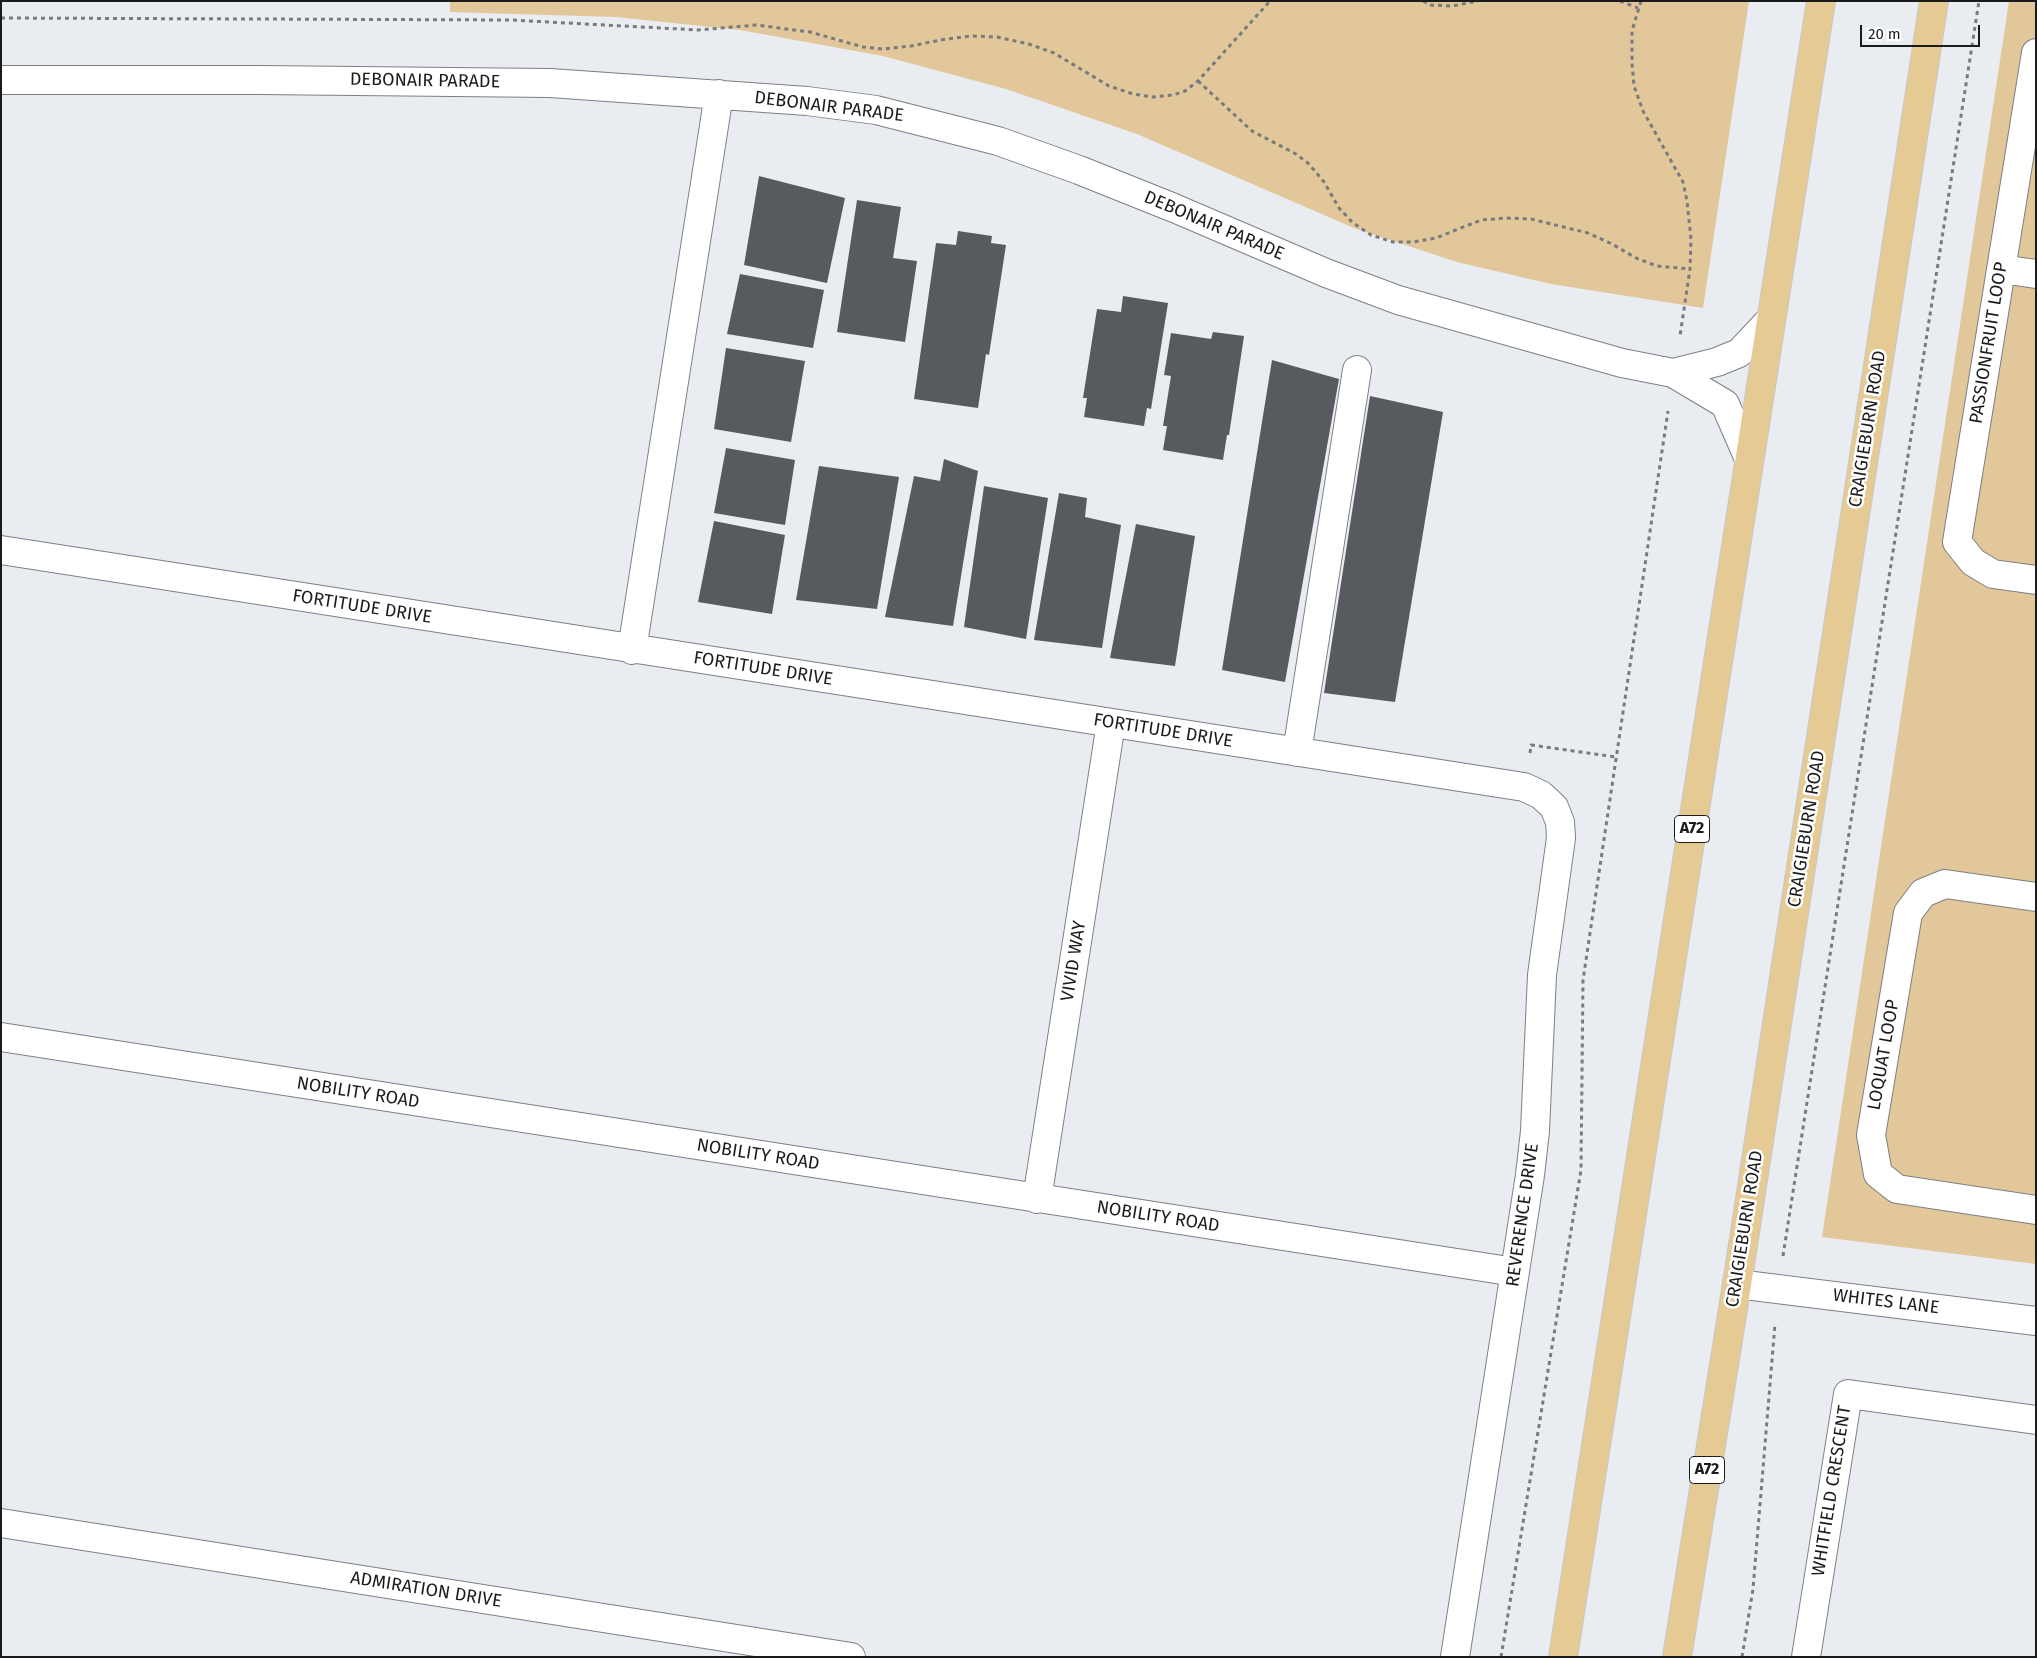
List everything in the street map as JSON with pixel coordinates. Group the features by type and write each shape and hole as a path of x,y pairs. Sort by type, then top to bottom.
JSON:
{"main road":[{"name":"A72","path":"1563,1657 1821,1"},
{"name":"CRAIGIEBURN ROAD","path":"1677,1657 1737,1284 1934,1"}],"street":[{"name":"PASSIONFRUIT LOOP","path":"2036,53 1957,542 1973,562 1993,574 2036,580"},
{"name":"DEBONAIR PARADE","path":"1,80 550,83 807,101 876,110 998,141 1174,208 1326,273 1398,300 1622,364 1673,373"},
{"path":"632,650 719,94"},
{"path":"2001,269 2036,274"},
{"path":"1673,373 1717,362 1739,353 1772,319"},
{"path":"1297,752 1357,370"},
{"path":"1673,373 1725,404 1749,459"},
{"name":"FORTITUDE DRIVE","path":"1,550 632,650 1524,787"},
{"name":"VIVID WAY","path":"1037,1199 1111,723"},
{"name":"REVERENCE DRIVE","path":"1455,1657 1530,1176 1535,1131 1542,975 1561,838 1560,822 1554,807 1541,795 1524,787"},
{"name":"LOQUAT LOOP","path":"2036,897 1945,884 1923,892 1908,913 1871,1135 1878,1174 1897,1189 2036,1210"},
{"name":"NOBILITY ROAD","path":"1,1037 1515,1272"},
{"name":"WHITES LANE","path":"1737,1284 2036,1321"},
{"name":"WHITFIELD CRESCENT","path":"1806,1657 1848,1394 2036,1420"},
{"name":"ADMIRATION DRIVE","path":"1,1523 851,1657"}],"path":[{"path":"1,18 511,20 698,30 756,25 810,32 863,46 883,49 972,36 997,37 1029,44 1054,53 1109,86 1133,94 1173,96 1185,91 1198,81 1270,1"},
{"path":"1423,1 1431,4 1452,6 1478,1"},
{"path":"1620,1 1638,8"},
{"path":"1501,1657 1581,1170 1583,980 1690,269 1691,239 1683,182 1643,111 1634,86 1632,31 1641,1"},
{"path":"1742,1657 1753,1589 1778,1289 1978,1"},
{"path":"1198,81 1252,131 1296,154 1309,164 1324,182 1339,208 1352,222 1371,235 1393,242 1413,242 1436,238 1482,220 1506,218 1531,219 1588,233 1636,258 1657,266 1690,269"},
{"path":"1524,787 1531,745 1616,757"}],"shaded area":[{"path":"450,1 1749,1 1703,308 1551,284 1457,262 1354,228 1137,134 1006,89 883,56 740,30 616,17 450,12"},
{"path":"2009,1 2036,1 2036,1264 1822,1237"}],"building":[{"path":"759,176 845,198 827,283 744,265"},
{"path":"857,200 901,207 893,258 917,261 905,342 837,332"},
{"path":"958,231 992,236 991,243 1006,245 989,355 986,354 978,408 914,399 936,243 956,245"},
{"path":"740,274 824,290 813,348 727,334"},
{"path":"1123,296 1168,303 1151,409 1147,408 1144,426 1084,417 1087,398 1083,398 1097,309 1121,312"},
{"path":"1213,332 1244,336 1229,435 1227,435 1223,460 1163,450 1167,426 1163,426 1171,376 1164,375 1171,333 1211,339"},
{"path":"726,348 805,361 791,442 714,429"},
{"path":"1272,360 1339,379 1285,682 1222,670"},
{"path":"1370,396 1443,412 1395,702 1324,693"},
{"path":"726,448 795,460 785,525 714,513"},
{"path":"944,459 978,471 953,626 885,617 914,476 940,481"},
{"path":"819,466 899,477 877,609 796,600"},
{"path":"984,486 1048,498 1026,639 964,627"},
{"path":"1059,493 1087,498 1085,517 1121,525 1102,648 1034,640"},
{"path":"714,521 785,535 772,614 698,602"},
{"path":"1136,524 1195,536 1175,666 1110,658"}]}
